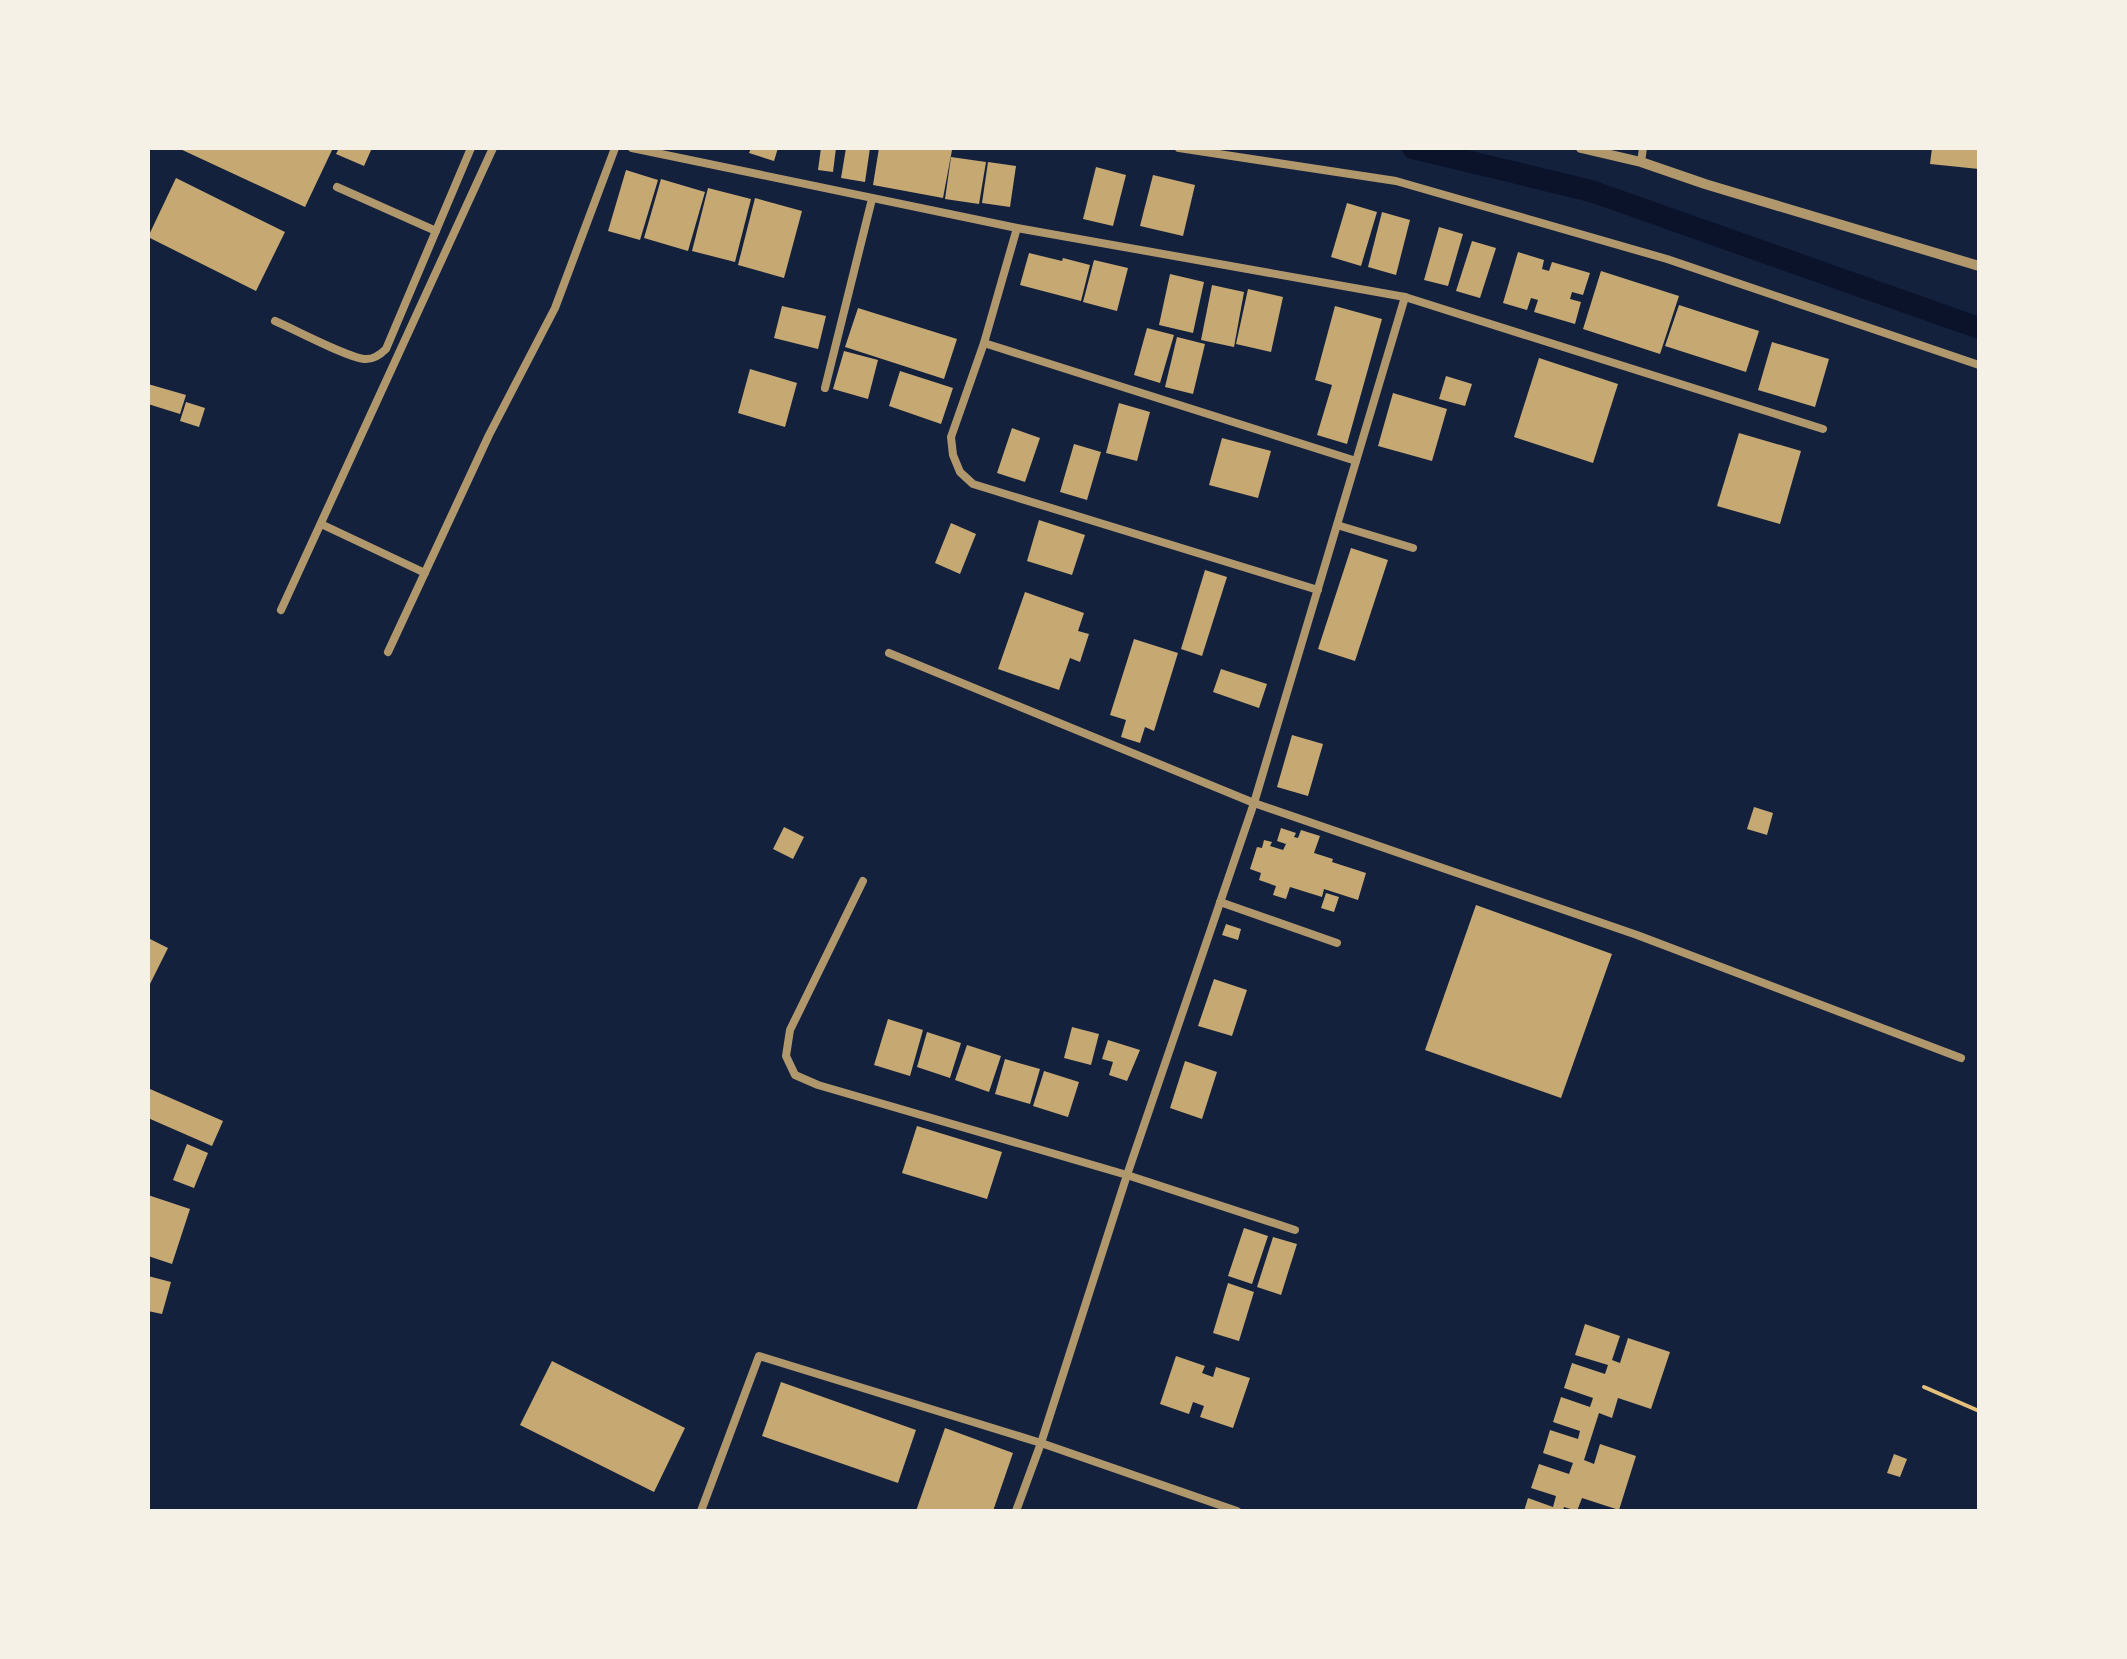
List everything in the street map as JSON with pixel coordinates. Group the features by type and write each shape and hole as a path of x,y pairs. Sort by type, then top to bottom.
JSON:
{"street":[{"path":"275,321 357,357 380,355 386,349 471,148"},
{"path":"281,610 493,148"},
{"path":"388,652 489,435 555,308 615,148"},
{"path":"632,148 1017,228 1405,297 1823,429"},
{"path":"1179,148 1396,181 1667,259 1979,365"},
{"path":"1581,148 1641,162 1979,266"},
{"path":"1641,162 1643,148"},
{"path":"337,187 436,231"},
{"path":"825,388 872,199"},
{"path":"1017,228 984,343 951,437 953,455 960,472 973,484 1318,590"},
{"path":"1016,1511 1254,803 1405,297"},
{"path":"984,343 1356,461"},
{"path":"321,524 425,573"},
{"path":"1337,525 1413,548"},
{"path":"889,653 1254,803 1637,935 1961,1058"},
{"path":"863,881 790,1030 786,1056 795,1075 818,1085 1127,1175 1295,1230"},
{"path":"1220,902 1337,943"},
{"path":"701,1511 759,1356 1041,1443 1237,1511"}],"path":[{"path":"1924,1387 1979,1411"}],"building":[{"path":"178,148 333,148 305,207"},
{"path":"339,148 372,148 364,166 336,154"},
{"path":"751,148 778,148 774,161 749,153"},
{"path":"821,148 836,148 833,172 818,170"},
{"path":"846,148 870,148 865,182 841,178"},
{"path":"879,148 952,150 943,198 873,185"},
{"path":"1932,148 1979,148 1979,169 1930,164"},
{"path":"951,157 986,162 979,204 945,199"},
{"path":"988,162 1016,166 1010,207 982,203"},
{"path":"1096,167 1126,175 1113,226 1083,219"},
{"path":"626,170 658,180 640,240 608,231"},
{"path":"1153,175 1195,185 1183,236 1140,226"},
{"path":"176,178 285,232 256,291 148,237"},
{"path":"661,179 705,192 688,251 644,238"},
{"path":"708,188 751,199 735,262 692,251"},
{"path":"755,198 802,211 784,278 738,265"},
{"path":"1347,203 1377,212 1361,266 1331,257"},
{"path":"1382,212 1410,220 1396,275 1368,267"},
{"path":"1439,227 1463,234 1448,286 1424,280"},
{"path":"1472,241 1496,248 1480,298 1456,291"},
{"path":"1518,252 1544,260 1542,269 1549,271 1552,262 1590,273 1583,295 1572,292 1570,299 1581,302 1575,324 1534,312 1538,300 1531,298 1527,310 1503,303"},
{"path":"1029,253 1090,265 1081,301 1020,285"},
{"path":"1094,260 1128,268 1117,311 1083,302"},
{"path":"1601,271 1679,296 1660,354 1583,329"},
{"path":"1170,274 1204,282 1193,333 1159,325"},
{"path":"1212,285 1244,292 1234,347 1201,340"},
{"path":"1248,289 1283,297 1271,352 1236,344"},
{"path":"1679,305 1759,331 1746,372 1665,346"},
{"path":"782,306 826,316 818,349 774,338"},
{"path":"1335,306 1382,319 1347,444 1317,435 1332,385 1315,380"},
{"path":"858,308 957,339 944,379 845,347"},
{"path":"1147,328 1174,335 1160,383 1134,375"},
{"path":"1177,337 1205,344 1193,394 1165,387"},
{"path":"1772,342 1829,359 1815,407 1758,390"},
{"path":"844,351 878,360 868,399 833,389"},
{"path":"1539,358 1618,384 1593,463 1514,437"},
{"path":"750,369 797,383 785,427 738,413"},
{"path":"900,371 953,388 941,424 889,406"},
{"path":"1446,376 1472,384 1465,406 1439,399"},
{"path":"148,384 186,395 180,414 148,404"},
{"path":"1393,393 1447,409 1432,461 1378,446"},
{"path":"186,402 205,408 199,427 180,421"},
{"path":"1119,403 1150,412 1137,461 1106,453"},
{"path":"1012,428 1040,438 1025,482 997,473"},
{"path":"1739,433 1801,451 1780,524 1717,506"},
{"path":"1222,438 1271,451 1258,498 1209,485"},
{"path":"1074,444 1101,452 1087,500 1060,492"},
{"path":"1039,520 1085,535 1072,575 1027,561"},
{"path":"951,523 976,534 960,574 935,563"},
{"path":"1351,548 1388,560 1355,661 1318,649"},
{"path":"1205,570 1227,577 1202,656 1181,649"},
{"path":"1025,592 1084,613 1078,631 1089,634 1080,662 1070,658 1059,690 998,669"},
{"path":"1134,639 1178,653 1154,731 1145,727 1140,743 1121,737 1126,720 1110,715"},
{"path":"1221,669 1267,684 1259,708 1213,692"},
{"path":"1292,735 1323,744 1308,796 1277,787"},
{"path":"1754,807 1773,813 1767,835 1747,829"},
{"path":"784,827 804,837 793,859 773,849"},
{"path":"1281,828 1296,833 1294,837 1298,838 1301,830 1320,836 1314,853 1366,873 1358,900 1324,889 1322,897 1290,887 1286,899 1273,895 1276,886 1259,880 1261,873 1250,869 1257,847 1262,848 1264,840 1272,842 1270,846 1283,850 1286,844 1277,841"},
{"path":"1326,893 1339,897 1334,912 1321,908"},
{"path":"1476,905 1612,954 1561,1098 1425,1050"},
{"path":"1226,924 1241,929 1238,940 1222,935"},
{"path":"148,938 168,948 148,988"},
{"path":"1214,979 1247,990 1232,1036 1198,1026"},
{"path":"888,1019 923,1030 910,1076 874,1065"},
{"path":"1072,1027 1099,1034 1091,1065 1064,1058"},
{"path":"927,1032 961,1043 950,1078 917,1067"},
{"path":"1108,1040 1140,1050 1127,1081 1109,1075 1113,1062 1102,1059"},
{"path":"967,1045 1001,1056 989,1092 955,1080"},
{"path":"1005,1059 1040,1069 1030,1104 995,1094"},
{"path":"1185,1061 1217,1072 1202,1119 1170,1108"},
{"path":"1044,1071 1079,1082 1068,1117 1033,1106"},
{"path":"150,1089 223,1121 212,1146 148,1118"},
{"path":"917,1126 1002,1152 987,1199 902,1173"},
{"path":"187,1144 208,1153 194,1188 173,1180"},
{"path":"148,1195 190,1209 172,1264 148,1256"},
{"path":"1244,1228 1268,1236 1252,1284 1228,1276"},
{"path":"1273,1237 1297,1244 1281,1295 1257,1287"},
{"path":"148,1276 171,1282 162,1314 148,1311"},
{"path":"1228,1283 1254,1292 1239,1341 1213,1333"},
{"path":"1585,1324 1620,1336 1612,1360 1620,1363 1628,1338 1670,1352 1651,1409 1618,1398 1612,1418 1599,1413 1584,1460 1594,1464 1600,1444 1636,1456 1619,1510 1582,1498 1577,1511 1564,1507 1563,1511 1524,1511 1528,1498 1553,1507 1556,1496 1531,1488 1539,1464 1569,1474 1573,1463 1543,1453 1550,1430 1578,1439 1580,1431 1553,1422 1561,1397 1590,1407 1593,1398 1564,1388 1572,1363 1605,1374 1608,1365 1575,1355"},
{"path":"1176,1356 1205,1366 1202,1373 1213,1377 1216,1367 1250,1378 1233,1428 1200,1417 1204,1406 1193,1402 1189,1414 1160,1404"},
{"path":"552,1361 685,1428 654,1492 520,1425"},
{"path":"781,1382 916,1430 898,1483 762,1436"},
{"path":"945,1428 1013,1453 993,1511 916,1511"},
{"path":"1894,1454 1907,1459 1900,1477 1887,1473"}],"waterway":[{"path":"1413,148 1591,191 1979,328"}]}
